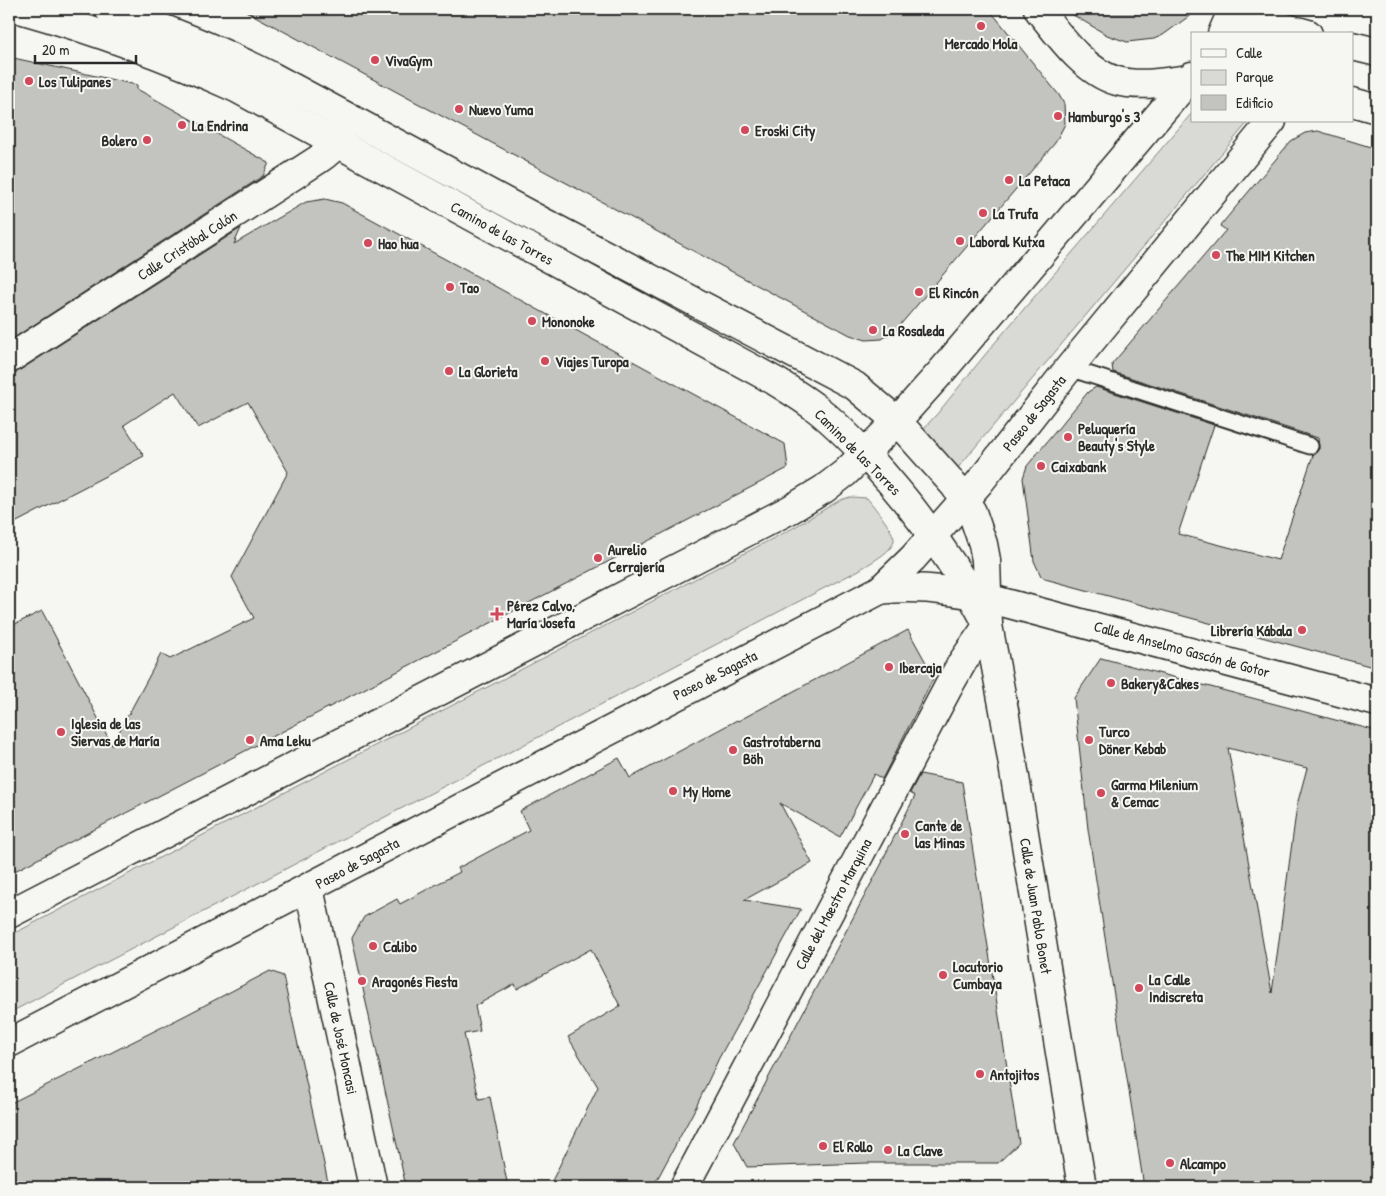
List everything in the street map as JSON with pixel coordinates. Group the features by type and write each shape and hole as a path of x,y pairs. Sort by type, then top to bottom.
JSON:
{"main road":[{"name":"Camino de las Torres","path":"20,9 111,36 188,66 236,88 775,381 827,417 897,489 933,536"},
{"name":"Camino de las Torres","path":"109,9 182,35 230,55 840,378 866,395 897,421 965,500"},
{"path":"1038,9 1079,58 1116,81 1145,83 1191,78"},
{"path":"1223,32 1233,9"},
{"path":"1239,32 1274,22 1302,32"},
{"path":"1354,46 1377,52"},
{"path":"9,914 791,508 845,473 865,455 941,372 1191,78"},
{"path":"1354,103 1377,109"},
{"path":"338,143 344,114"},
{"name":"Paseo de Sagasta","path":"9,1043 880,590 904,568 965,500 1068,368 1271,122"},
{"name":"Calle Cristóbal Colón","path":"9,359 330,152 338,143"},
{"name":"Calle de Juan Pablo Bonet","path":"965,500 972,512 983,544 986,560 979,596 988,625 1002,696 1082,1187"},
{"path":"933,536 979,596"},
{"name":"Calle de Anselmo Gascón de Gotor","path":"880,590 918,588 979,596 1377,702"},
{"name":"Calle del Maestro Marquina","path":"684,1187 951,682 988,625"},
{"name":"Calle de José Moncasi","path":"309,888 373,1187"}],"lane":[{"path":"1068,368 1310,446"}],"green space":[{"path":"1191,114 1191,122 1248,122 946,482 912,441 937,414 993,345"},
{"path":"850,497 867,498 893,536 893,544 874,561 9,1013 9,936 793,528 840,500"}],"building":[{"path":"242,9 989,9 1059,95 1064,104 1065,124 1055,143 895,331 882,339 866,340 850,335"},
{"path":"1063,9 1199,9 1163,35 1154,39 1127,42 1107,35"},
{"path":"9,57 137,85 137,89 269,163 263,176 9,341"},
{"path":"1318,131 1377,149 1377,668 1045,579 1041,576 1034,561 1023,478 1027,466 1088,392 1096,387 1214,425 1178,534 1278,560 1313,455 1319,449 1318,438 1113,372 1112,364 1226,230 1220,226 1291,141 1305,133"},
{"path":"325,199 342,203 785,444 788,468 9,874 9,627 42,611 112,745 161,654 170,659 254,618 232,577 288,472 248,402 198,428 175,392 124,425 144,456 9,526 9,374 17,372 241,228 234,244 306,202"},
{"path":"908,630 934,677 882,779 874,774 840,837 780,803 812,863 744,900 801,909 719,1058 696,1107 653,1187 549,1187 598,1087 568,1037 620,1006 591,949 517,989 515,984 475,1006 480,1031 464,1034 479,1099 490,1097 508,1187 406,1187 352,938 364,917 397,899 400,904 460,872 458,868 529,830 520,811 619,758 630,778"},
{"path":"1101,658 1377,731 1377,1187 1144,1187 1088,829 1074,698","holes":["1228,748 1307,768 1297,805 1272,993"]},
{"path":"920,774 962,782 1019,1143 998,1163 867,1163 747,1167 734,1143 883,861 915,796 910,793"},
{"path":"270,971 283,976 329,1187 9,1187 9,1104"}],"place":[{"name":"Mercado Mola","path":"981,26"},
{"name":"VivaGym","path":"375,60"},
{"name":"Los Tulipanes","path":"29,81"},
{"name":"Nuevo Yuma","path":"459,109"},
{"name":"Hamburgo's 3","path":"1058,116"},
{"name":"La Endrina","path":"182,125"},
{"name":"Eroski City","path":"745,130"},
{"name":"Bolero","path":"147,140"},
{"name":"La Petaca","path":"1009,180"},
{"name":"La Trufa","path":"983,213"},
{"name":"Laboral Kutxa","path":"960,241"},
{"name":"Hao hua","path":"368,243"},
{"name":"The MIM Kitchen","path":"1216,255"},
{"name":"Tao","path":"450,287"},
{"name":"El Rincón","path":"919,292"},
{"name":"Mononoke","path":"532,321"},
{"name":"La Rosaleda","path":"873,330"},
{"name":"Viajes Turopa","path":"545,361"},
{"name":"La Glorieta","path":"449,371"},
{"name":"Peluquería Beauty's Style","path":"1068,437"},
{"name":"Caixabank","path":"1041,466"},
{"name":"Aurelio Cerrajería","path":"598,558"},
{"name":"Pérez Calvo, María Josefa","path":"497,614"},
{"name":"Librería Kábala","path":"1302,630"},
{"name":"Ibercaja","path":"889,667"},
{"name":"Bakery&Cakes","path":"1111,683"},
{"name":"Iglesia de las Siervas de María","path":"61,732"},
{"name":"Ama Leku","path":"250,740"},
{"name":"Turco Döner Kebab","path":"1089,740"},
{"name":"Gastrotaberna Böh","path":"733,750"},
{"name":"My Home","path":"673,791"},
{"name":"Garma Milenium & Cemac","path":"1101,793"},
{"name":"Cante de las Minas","path":"905,834"},
{"name":"Calibo","path":"373,946"},
{"name":"Locutorio Cumbaya","path":"943,975"},
{"name":"Aragonés Fiesta","path":"362,981"},
{"name":"La Calle Indiscreta","path":"1139,988"},
{"name":"Antojitos","path":"980,1074"},
{"name":"El Rollo","path":"823,1146"},
{"name":"La Clave","path":"888,1150"},
{"name":"Alcampo","path":"1170,1163"}]}
